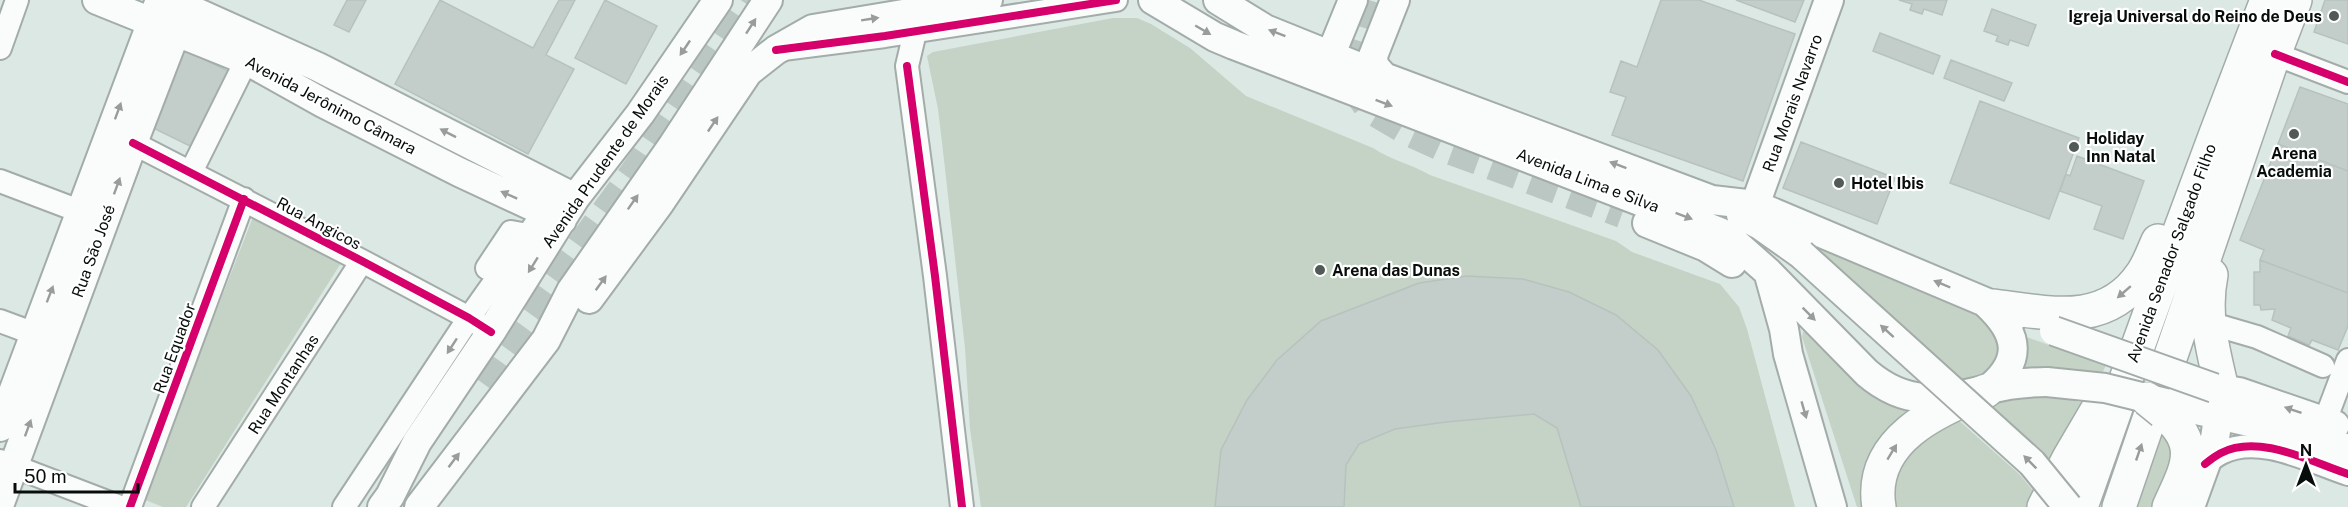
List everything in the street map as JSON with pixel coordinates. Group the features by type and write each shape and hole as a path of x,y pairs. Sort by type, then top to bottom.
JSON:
{"highway":[{"name":"Avenida Senador Salgado Filho","path":"2119,507 2267,50 2267,0"},
{"name":"Avenida Senador Salgado Filho","path":"2081,507 2143,331 2267,50 2295,0"},
{"path":"1990,304 2063,315 2081,313 2105,306 2133,284 2150,260 2233,58 2267,50 2275,76 2272,90 2220,238 2207,294 2219,397"},
{"path":"2044,507 2068,458 2143,331"},
{"path":"2063,507 2131,362"},
{"path":"1879,507 1880,478 1892,450 1900,440 1923,420 1953,404 1986,391"},
{"path":"2159,404 2178,424 2189,450 2181,481 2169,507"}],"main road":[{"name":"Avenida Jerônimo Câmara","path":"97,0 172,10 270,58 561,210"},
{"name":"Avenida Prudente de Morais","path":"386,501 480,325 561,210 640,114 718,0"},
{"path":"419,507 546,340 572,291 673,145 768,0"},
{"path":"546,340 587,302 659,204 748,72 776,50 806,31 825,26 988,0"},
{"name":"Avenida Lima e Silva","path":"1153,0 1215,37 1234,45 1706,225 1733,240 1882,385 1899,394 1917,399 1950,398 2010,385 2047,382 2083,385 2159,404 2219,397"},
{"name":"Avenida Lima e Silva","path":"1218,0 1265,28 1384,77 1712,200 1755,205 2054,331 2219,397"},
{"path":"1331,54 1353,0"},
{"path":"1384,77 1374,66 1374,56 1395,0"},
{"name":"Rua Morais Navarro","path":"1755,205 1829,0"},
{"name":"Rua São José","path":"0,427 35,334 93,216 133,143 172,10"},
{"name":"Rua São José","path":"0,503 7,463 93,216 172,10"},
{"path":"270,58 338,94"},
{"path":"1712,200 1760,225 1801,254 2032,463 2068,507"},
{"path":"1622,214 1706,246 1726,258 1747,276 1788,354"},
{"path":"1768,272 1784,329 1788,354 1832,507"},
{"path":"1986,391 2007,371 2013,345 2007,325 1990,304"},
{"path":"386,501 433,450 481,382"},
{"path":"2219,397 2239,392 2336,425"},
{"path":"2219,397 2298,433 2348,449"},
{"path":"2190,507 2214,438 2219,397"}],"street":[{"path":"0,48 17,0"},
{"path":"776,50 915,32 1116,0"},
{"path":"915,32 907,66 962,507"},
{"path":"885,36 907,66"},
{"path":"2267,50 2348,82"},
{"path":"191,172 270,58"},
{"name":"Rua Angicos","path":"133,143 244,199 480,325"},
{"path":"0,182 93,216"},
{"name":"Rua Equador","path":"130,507 244,199"},
{"path":"344,507 480,325 489,290 528,235 561,210"},
{"name":"Rua Montanhas","path":"203,507 362,261"},
{"path":"0,321 35,334"},
{"path":"2209,323 2257,337 2323,366"},
{"path":"2336,425 2348,360"},
{"path":"2205,464 2221,453 2232,449 2257,447 2281,452 2348,474"},
{"path":"7,463 120,507"}],"green space":[{"name":"Arena das Dunas","path":"1113,18 1137,18 1151,24 1190,48 1246,96 1373,148 1430,175 1616,241 1632,252 1720,284 1739,307 1747,329 1795,507 981,507 970,429 965,348 938,109 927,56 933,52"},
{"path":"253,217 343,260 186,507 163,507 143,499"},
{"path":"1802,236 1996,323 2002,369 1966,384"},
{"path":"1813,330 1925,408 1869,507 1857,507 1802,337 1803,332"},
{"path":"2018,334 2106,365 2101,376 2063,369 2014,372"},
{"path":"2045,395 2087,404 2057,473 1987,406 2014,399"},
{"path":"1955,417 2019,474 2041,500 2039,507 1887,507 1903,450"},
{"path":"2161,426 2178,436 2161,507 2132,507"}],"building":[{"path":"347,0 366,0 349,32 334,25"},
{"path":"440,0 533,48 559,0 575,0 546,55 574,69 528,154 395,84"},
{"path":"605,0 657,26 626,84 575,58"},
{"path":"1661,0 1699,0 1795,34 1743,181 1612,135 1626,97 1610,92 1621,61 1637,67"},
{"path":"1736,0 1804,0 1795,22"},
{"path":"1899,0 1947,0 1942,15 1924,9 1922,14 1910,10 1912,4"},
{"name":"Igreja Universal do Reino de Deus","path":"2325,0 2348,0 2348,44 2314,32"},
{"path":"1992,9 2036,25 2028,46 2010,40 2008,45 1996,41 1998,36 1984,31"},
{"path":"1880,33 1940,56 1933,74 1873,51"},
{"path":"183,49 230,72 192,147 149,126"},
{"path":"1951,60 2012,83 2004,101 1944,78"},
{"path":"2300,87 2348,104 2348,171 2278,144"},
{"path":"1980,101 2079,138 2049,219 1950,183"},
{"name":"Hotel Ibis","path":"1801,142 1895,178 1877,224 1783,188"},
{"path":"2278,144 2348,171 2348,293 2260,260 2264,250 2240,240"},
{"path":"2077,156 2144,181 2123,239 2094,229 2102,206 2060,191 2066,174 2070,176"},
{"path":"2260,260 2348,293 2348,326 2338,350 2312,340 2309,345 2288,336 2291,328 2272,320 2275,309 2261,310 2260,305 2254,305 2254,272 2260,272"},
{"name":"Arena das Dunas","path":"1467,276 1523,279 1569,292 1616,315 1658,350 1691,396 1716,450 1734,507 1581,507 1557,428 1534,414 1395,429 1359,444 1346,465 1344,507 1215,507 1221,450 1247,400 1277,360 1321,321 1419,283"}],"tunnel":[{"path":"481,382 634,172 752,0"},
{"path":"1369,0 1354,47 1350,72 1356,91 1369,109 1408,132 1443,148 1622,214"},
{"path":"338,94 392,120"}],"cycle path":[{"path":"776,50 885,36 1116,0"},
{"path":"2275,54 2348,82"},
{"path":"907,66 962,507"},
{"path":"133,143 362,261 491,332"},
{"path":"130,507 244,199"},
{"path":"2205,464 2221,453 2252,446 2285,452 2348,474"}],"place":[{"name":"Igreja Universal do Reino de Deus","path":"2334,16"},
{"name":"Arena Academia","path":"2294,134"},
{"name":"Holiday Inn Natal","path":"2074,147"},
{"name":"Hotel Ibis","path":"1839,183"},
{"name":"Arena das Dunas","path":"1320,270"}]}
